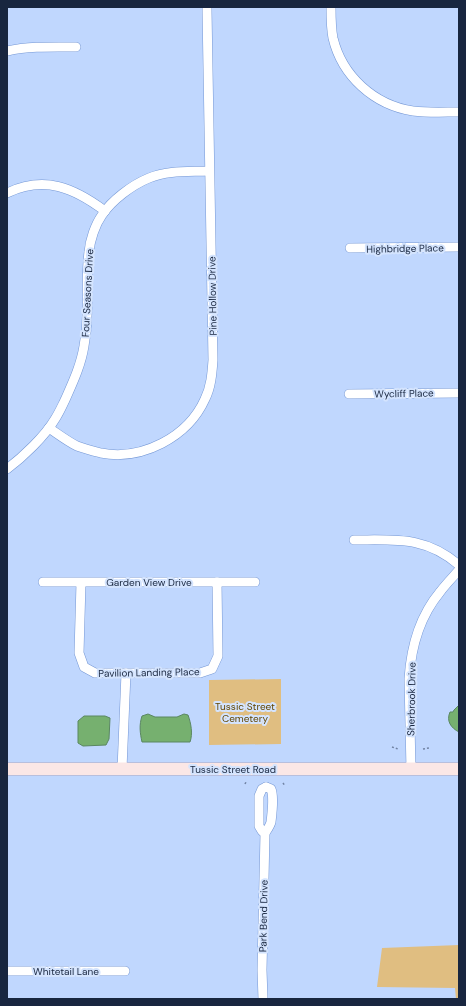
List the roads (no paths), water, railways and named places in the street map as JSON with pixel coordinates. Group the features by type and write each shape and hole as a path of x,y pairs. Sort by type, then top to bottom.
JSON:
{"main road":[{"name":"Tussic Street Road","path":"7,769 459,770"}],"street":[{"name":"Pine Hollow Drive","path":"49,428 76,445 87,449 103,453 129,454 157,446 179,433 198,412 209,390 213,360 207,7"},
{"path":"331,7 333,38 338,52 352,76 373,96 399,108 413,111 459,112"},
{"path":"7,51 19,48 76,46"},
{"name":"Four Seasons Drive","path":"7,469 32,447 49,428 55,419 75,377 84,346 87,318 88,253 95,229 102,215 120,196 134,185 150,178 180,172 209,171"},
{"path":"7,193 26,186 38,184 60,187 71,190 83,196 105,211"},
{"name":"Highbridge Place","path":"350,248 459,247"},
{"name":"Wycliff Place","path":"349,394 459,393"},
{"path":"354,540 399,540 426,545 451,558 459,565"},
{"name":"Sherbrook Drive","path":"411,770 409,679 412,651 417,634 431,605 459,570"},
{"name":"Garden View Drive","path":"43,582 255,582"},
{"name":"Pavilion Landing Place","path":"80,582 79,653 84,667 95,674 200,673 212,669 218,656 217,582"},
{"path":"122,769 126,673"},
{"name":"Park Bend Drive","path":"266,769 266,787"},
{"name":"Park Bend Drive","path":"263,999 262,970 265,833 271,822 273,794 270,789 266,787"},
{"name":"Park Bend Drive","path":"265,833 259,826 259,796 262,789 266,787"},
{"name":"Whitetail Lane","path":"7,971 125,971"}],"park label":[{"name":"Tussic Street Cemetery","path":"245,712"}]}
